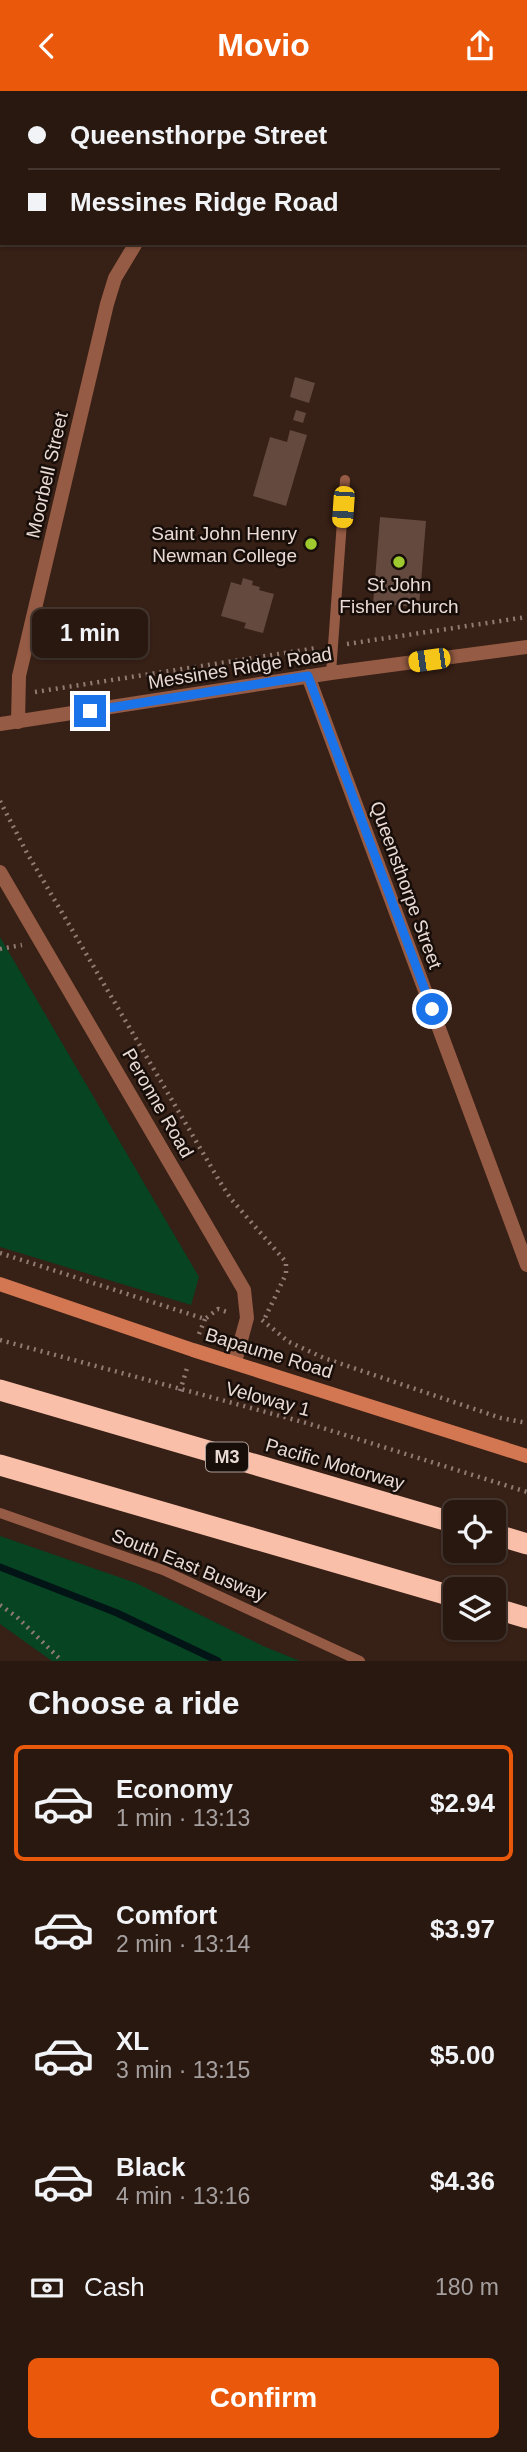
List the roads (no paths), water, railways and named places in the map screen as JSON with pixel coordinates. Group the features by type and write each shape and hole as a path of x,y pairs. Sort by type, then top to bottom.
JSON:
{"highway":[{"name":"Pacific Motorway","path":"0,1390 443,1519"},
{"path":"0,1465 443,1594"},
{"path":"506,1538 527,1544"},
{"path":"506,1612 527,1618"}],"main road":[{"name":"Bapaume Road","path":"0,1284 527,1456"}],"street":[{"name":"Moorbell Street","path":"18,722 17,696 107,304 125,257 134,245"},
{"name":"Messines Ridge Road","path":"0,725 308,676 527,647"},
{"name":"Queensthorpe Street","path":"308,676 527,1265"},
{"name":"Peronne Road","path":"0,872 244,1290 247,1318 235,1362"}],"lane":[{"path":"331,673 345,480"},
{"name":"South East Busway","path":"0,1513 89,1543 208,1589 360,1661"}],"waterway":[{"path":"0,1567 117,1613 218,1661"}],"place":[{"name":"Saint John Henry Newman College","path":"311,544"},
{"name":"St John Fisher Church","path":"399,562"}]}
